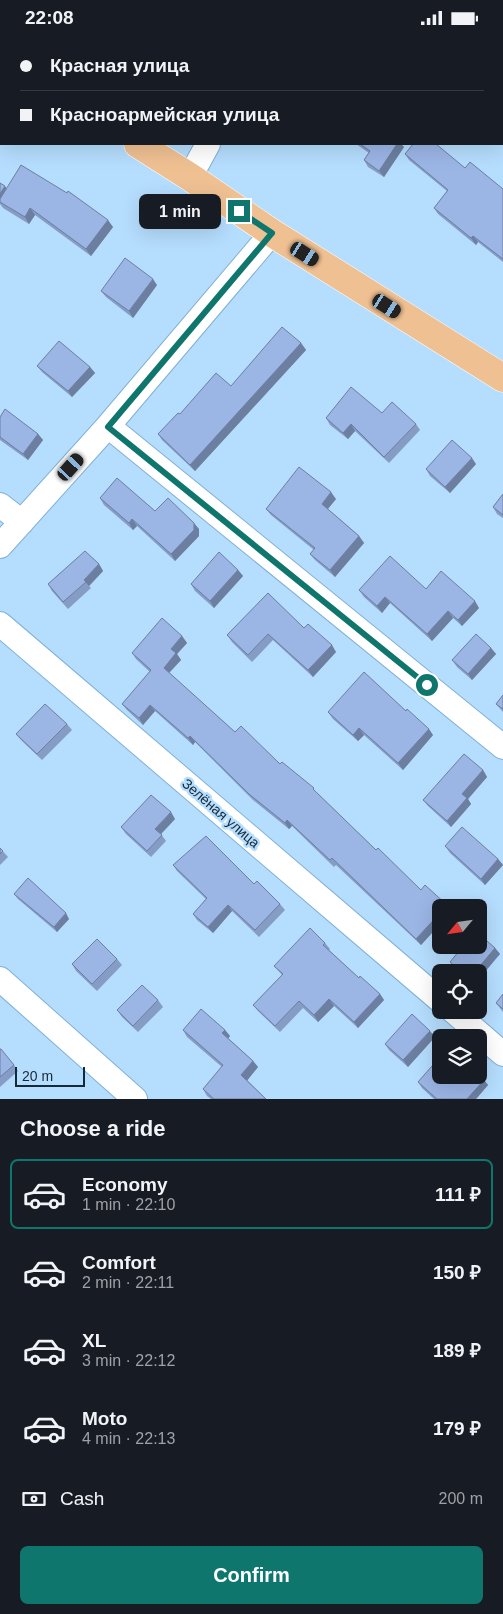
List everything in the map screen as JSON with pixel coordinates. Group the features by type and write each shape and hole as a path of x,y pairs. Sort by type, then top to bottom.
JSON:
{"main road":[{"path":"140,145 272,233 503,378"}],"street":[{"path":"190,177 207,145"},
{"path":"0,546 108,427 272,233"},
{"path":"108,427 503,747"},
{"path":"0,505 22,522"},
{"name":"Зелёная улица","path":"0,624 432,993"},
{"path":"0,979 134,1099"},
{"path":"462,1019 503,1054"}],"building":[{"path":"361,145 396,145 379,171 364,160 370,151"},
{"path":"412,145 437,145 465,168 470,162 503,189 503,259 473,236 471,238 434,208 448,190 405,154"},
{"path":"21,165 67,193 68,191 108,220 86,249 30,208 25,217 0,202"},
{"path":"0,183 5,186 0,194"},
{"path":"125,258 153,279 129,311 101,291"},
{"path":"282,327 301,343 190,465 158,434 178,413 180,414 216,373 231,386"},
{"path":"59,341 90,367 68,391 37,366"},
{"path":"351,387 382,413 392,402 416,424 384,457 351,424 343,433 326,418"},
{"path":"5,409 38,434 23,454 0,437 0,417"},
{"path":"452,440 472,458 445,487 426,469"},
{"path":"299,467 331,492 322,504 359,536 330,570 310,554 315,548 266,509"},
{"path":"117,478 155,511 168,498 194,523 194,530 171,554 132,519 129,523 100,498"},
{"path":"503,494 503,515 493,507"},
{"path":"85,551 99,564 84,580 86,582 63,602 48,584"},
{"path":"219,552 238,570 210,601 191,584"},
{"path":"390,556 426,589 441,571 475,601 458,620 448,611 427,634 385,597 377,606 359,590"},
{"path":"268,593 304,628 308,624 332,645 308,670 268,634 248,655 227,635"},
{"path":"162,618 182,636 171,649 176,653 164,668 235,732 241,726 280,764 282,762 314,788 376,850 378,848 421,890 425,885 440,899 432,899 432,922 416,939 332,858 330,860 287,820 285,823 249,794 190,736 188,738 150,705 139,718 122,704 151,670 132,653"},
{"path":"476,634 491,648 468,674 452,660"},
{"path":"364,672 406,711 407,709 429,729 398,763 359,728 353,735 328,712"},
{"path":"503,695 503,709 496,704"},
{"path":"45,704 67,724 37,754 16,734"},
{"path":"464,754 483,770 462,794 467,798 447,821 423,800"},
{"path":"151,795 171,812 155,829 162,835 147,851 121,827"},
{"path":"462,827 498,859 481,879 445,846"},
{"path":"206,836 254,884 257,881 280,904 255,930 228,905 208,927 193,914 207,898 173,865"},
{"path":"28,878 66,913 54,927 14,894"},
{"path":"310,928 325,943 323,945 359,978 360,976 380,994 354,1022 329,999 314,1015 299,1001 275,1026 253,1005 283,974 274,966"},
{"path":"97,939 117,959 92,984 72,964"},
{"path":"488,942 495,948 482,964 452,964 450,962 457,954 488,954"},
{"path":"142,985 158,1000 133,1026 117,1010"},
{"path":"503,994 503,1009 496,1003"},
{"path":"201,1009 225,1030 222,1033 253,1061 241,1075 266,1099 214,1099 203,1089 223,1065 183,1030"},
{"path":"412,1014 430,1031 403,1060 385,1044"},
{"path":"0,1049 14,1065 0,1077"},
{"path":"432,1066 432,1084 480,1084 467,1099 437,1099 418,1082"}],"route":[{"path":"239,211 272,233 108,427 427,685"}]}
